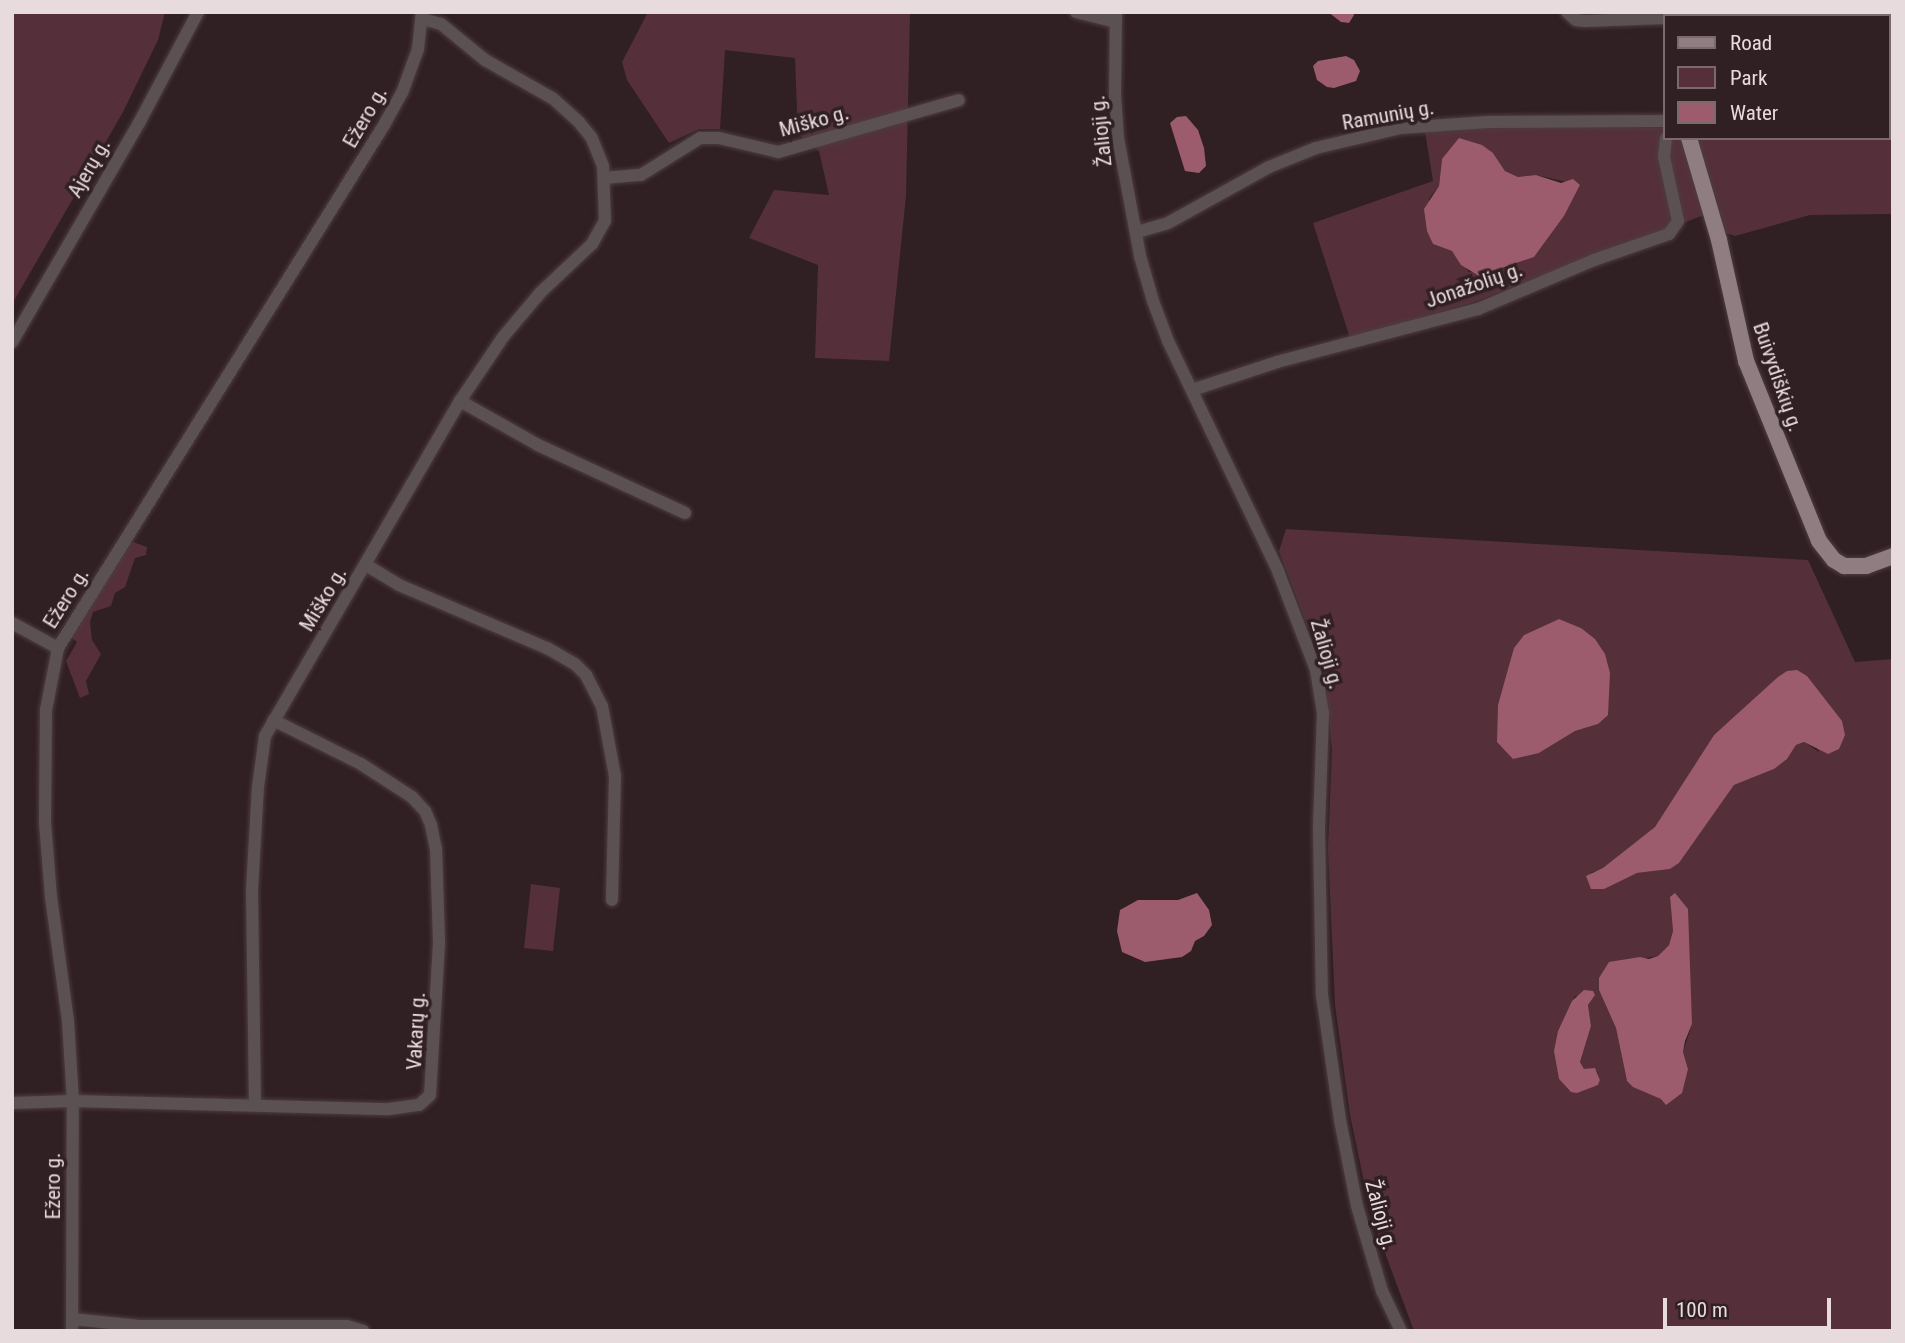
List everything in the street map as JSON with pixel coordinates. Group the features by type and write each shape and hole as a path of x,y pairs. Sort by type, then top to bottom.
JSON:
{"main road":[{"name":"Buivydiškių g.","path":"1690,140 1719,240 1746,361 1819,541 1834,561 1844,566 1866,566 1893,556"}],"street":[{"name":"Ajerų g.","path":"12,342 139,123 198,12"},
{"path":"1076,12 1116,17"},
{"path":"1567,12 1576,20 1585,21 1664,18"},
{"name":"Miško g.","path":"255,1105 252,890 261,749 273,720 460,401 503,337 541,292 601,233 606,206 599,152 591,137 567,109 485,60 441,24 422,16"},
{"name":"Ežero g.","path":"72,1325 73,1101 68,1021 48,870 45,822 47,710 58,648 384,125 402,93 418,49 422,16"},
{"name":"Žalioji g.","path":"1116,17 1118,138 1153,302 1278,571 1316,670 1323,713 1319,830 1322,995 1340,1120 1357,1206 1382,1291 1401,1331"},
{"name":"Miško g.","path":"604,178 641,175 701,138 719,138 778,152 959,100"},
{"name":"Ramunių g.","path":"1137,232 1168,223 1269,167 1316,148 1400,128 1488,122 1664,121"},
{"name":"Jonažolių g.","path":"1192,390 1277,362 1478,309 1594,260 1669,234 1675,229 1678,212 1664,158 1666,140"},
{"path":"460,401 538,445 685,513"},
{"path":"366,565 399,585 547,648 575,664 586,675 602,706 615,776 612,900"},
{"path":"12,623 58,648"},
{"name":"Vakarų g.","path":"12,1103 73,1101 402,1109 419,1105 433,1086 439,899 436,849 425,811 412,797 361,764 273,720"},
{"path":"72,1325 146,1328 347,1326 363,1331"}],"green space":[{"path":"12,12 165,12 158,40 123,112 12,304"},
{"path":"648,12 910,12 906,196 889,361 815,358 818,265 749,238 774,190 829,195 819,151 798,134 795,58 725,50 720,129 699,129 669,143 627,80 622,62"},
{"path":"1893,101 1893,214 1810,215 1735,236 1726,233 1721,227 1697,140 1891,140"},
{"path":"1490,127 1664,128 1664,140 1685,140 1704,215 1474,302 1350,338 1313,223 1433,181 1425,132","holes":["1493,153 1505,171 1518,177 1536,175 1580,185 1564,216 1534,257 1494,272 1469,272 1452,251 1433,244 1429,199 1439,186 1442,159"]},
{"path":"1286,529 1808,560 1855,662 1893,659 1893,1331 1414,1331 1371,1215 1350,1115 1335,1005 1328,849 1332,749 1325,673 1279,551","holes":["1559,619 1581,628 1598,724 1575,731 1539,753 1514,648 1524,635","1787,671 1819,752 1804,742 1796,745 1787,759 1774,769 1734,785 1679,863 1670,869 1637,873 1624,879 1590,873 1603,869 1656,827 1714,735","1670,897 1692,1024 1683,1052 1688,1069 1662,1099 1627,1081 1616,1028 1599,990 1625,961 1658,956 1669,945 1673,931","1595,995 1588,1005 1591,1026 1580,1062 1584,1069 1597,1071 1600,1080 1598,1085 1571,1092 1559,1079 1558,1031 1575,996"]},
{"path":"128,543 147,547 146,555 135,558 125,587 115,593 111,606 93,612 90,622 92,640 101,654 86,681 89,694 80,698 66,661 77,642 71,637"},
{"path":"531,884 560,888 553,951 524,948"}],"water":[{"path":"1328,12 1353,12 1354,15 1349,23 1341,22"},
{"path":"1346,56 1354,60 1360,71 1356,81 1334,88 1317,80 1313,66 1318,61"},
{"path":"1186,116 1198,130 1204,148 1206,166 1199,173 1185,171 1170,123 1177,117"},
{"path":"1459,138 1482,145 1493,153 1505,171 1518,177 1536,175 1561,183 1573,179 1580,185 1564,216 1534,257 1479,276 1461,265 1452,251 1433,244 1427,231 1424,209 1439,186 1442,159"},
{"path":"1559,619 1581,628 1595,639 1605,654 1610,673 1608,715 1598,724 1575,731 1539,753 1513,759 1497,742 1498,705 1514,648 1524,635"},
{"path":"1797,670 1807,676 1842,721 1845,735 1839,749 1828,754 1804,742 1796,745 1787,759 1774,769 1734,785 1679,863 1670,869 1637,873 1604,889 1591,889 1586,876 1603,868 1655,827 1714,735 1778,677 1787,671"},
{"path":"1197,893 1209,910 1212,925 1204,936 1195,941 1191,951 1182,957 1145,962 1122,952 1117,931 1120,910 1138,900 1178,900"},
{"path":"1675,893 1688,909 1692,1024 1683,1052 1688,1069 1682,1093 1666,1105 1661,1099 1633,1087 1627,1081 1616,1028 1599,990 1599,978 1609,962 1640,957 1649,959 1658,956 1669,945 1673,931 1670,897"},
{"path":"1584,990 1593,991 1595,995 1588,1005 1591,1026 1580,1062 1584,1069 1595,1068 1600,1080 1598,1085 1577,1093 1571,1092 1559,1079 1554,1051 1558,1031 1572,1001"}]}
